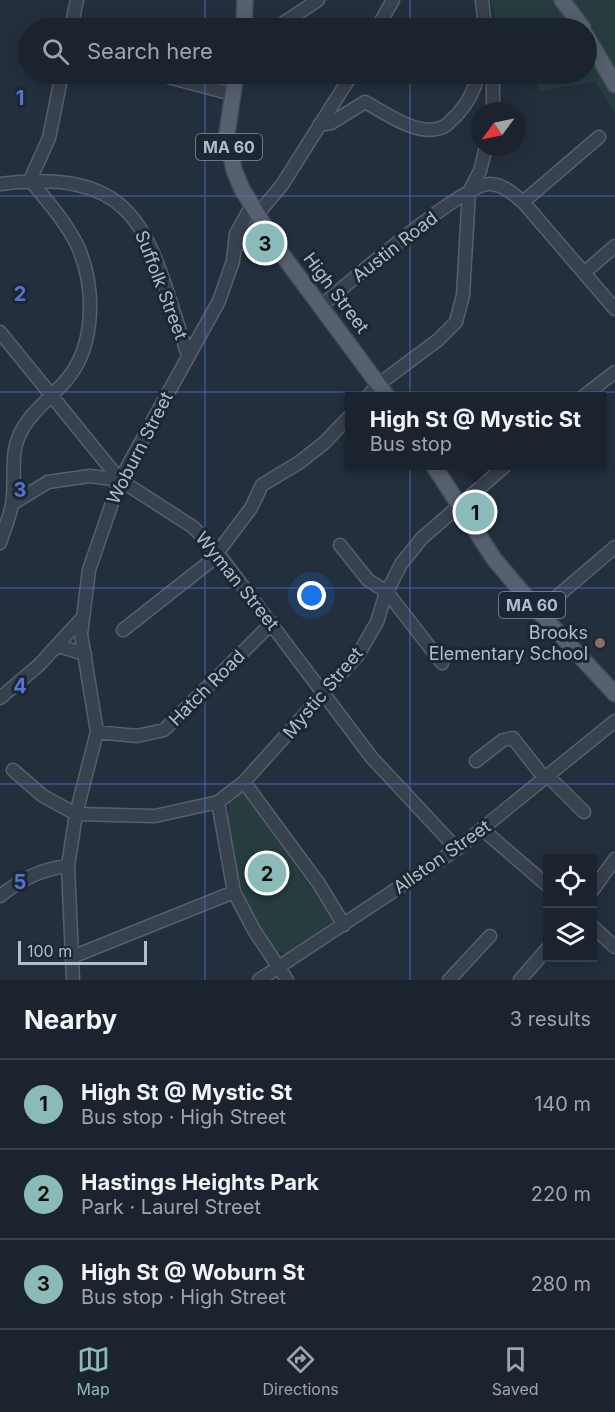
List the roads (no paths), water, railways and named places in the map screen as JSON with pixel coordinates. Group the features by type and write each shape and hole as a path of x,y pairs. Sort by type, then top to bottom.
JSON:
{"main road":[{"path":"244,18 245,0"},
{"path":"562,0 576,18"},
{"path":"597,54 615,85"},
{"name":"High Street","path":"234,84 227,133 230,153 242,189 256,215 383,390"},
{"name":"MA 60","path":"437,470 494,559 538,612 615,694"}],"street":[{"path":"73,18 77,0"},
{"path":"291,18 318,0"},
{"path":"383,18 393,0"},
{"path":"482,0 484,18"},
{"path":"0,543 12,504 18,438 27,420 69,376 83,352 88,327 90,294 78,248 67,227 30,180 50,138 60,84"},
{"path":"194,84 232,94"},
{"name":"Woburn Street","path":"73,980 68,866 76,814 97,732 81,634 89,570 120,480 219,301 227,280 236,234 282,185 345,84"},
{"path":"319,125 347,115 365,102 404,124 427,130 444,127 462,109 476,84"},
{"path":"493,86 493,102"},
{"path":"523,202 598,137"},
{"path":"383,390 456,322 463,295 469,192 480,171 484,156"},
{"name":"Suffolk Street","path":"0,184 30,180 61,180 103,192 134,217 151,249 188,355"},
{"path":"469,192 489,183 506,189 523,202 615,309"},
{"name":"Austin Road","path":"322,305 390,249 469,192"},
{"path":"585,272 615,246"},
{"name":"Wyman Street","path":"0,332 120,480 193,527 217,552 379,765 457,849"},
{"path":"589,392 615,372"},
{"path":"123,630 204,567 251,508 262,485 300,462 324,443 345,421"},
{"name":"Mystic Street","path":"76,814 155,816 218,802 244,782 358,655 377,622 387,592 401,564 415,547 500,470"},
{"path":"12,504 48,482 90,476 120,480"},
{"path":"340,545 368,580 387,592 442,663"},
{"path":"538,612 615,547"},
{"path":"0,698 58,646 83,617"},
{"name":"Hatch Road","path":"97,732 137,736 164,730 272,623"},
{"path":"58,646 85,654"},
{"name":"Allston Street","path":"259,980 457,849 615,721"},
{"path":"476,761 503,740 513,738 546,777 584,812"},
{"path":"13,770 43,796 76,814"},
{"path":"244,782 319,884 344,925"},
{"path":"218,802 234,892 254,930 287,980"},
{"path":"482,830 543,882"},
{"path":"597,884 615,859"},
{"path":"0,896 31,875 68,866"},
{"path":"72,957 234,892"},
{"path":"597,931 615,947"},
{"path":"449,980 490,936"},
{"path":"520,980 543,954"}],"place":[{"name":"High St @ Woburn St","path":"265,243"},
{"name":"High St @ Mystic St","path":"475,512"},
{"name":"Brooks Elementary School","path":"600,643"},
{"name":"Hastings Heights Park","path":"267,873"}]}
